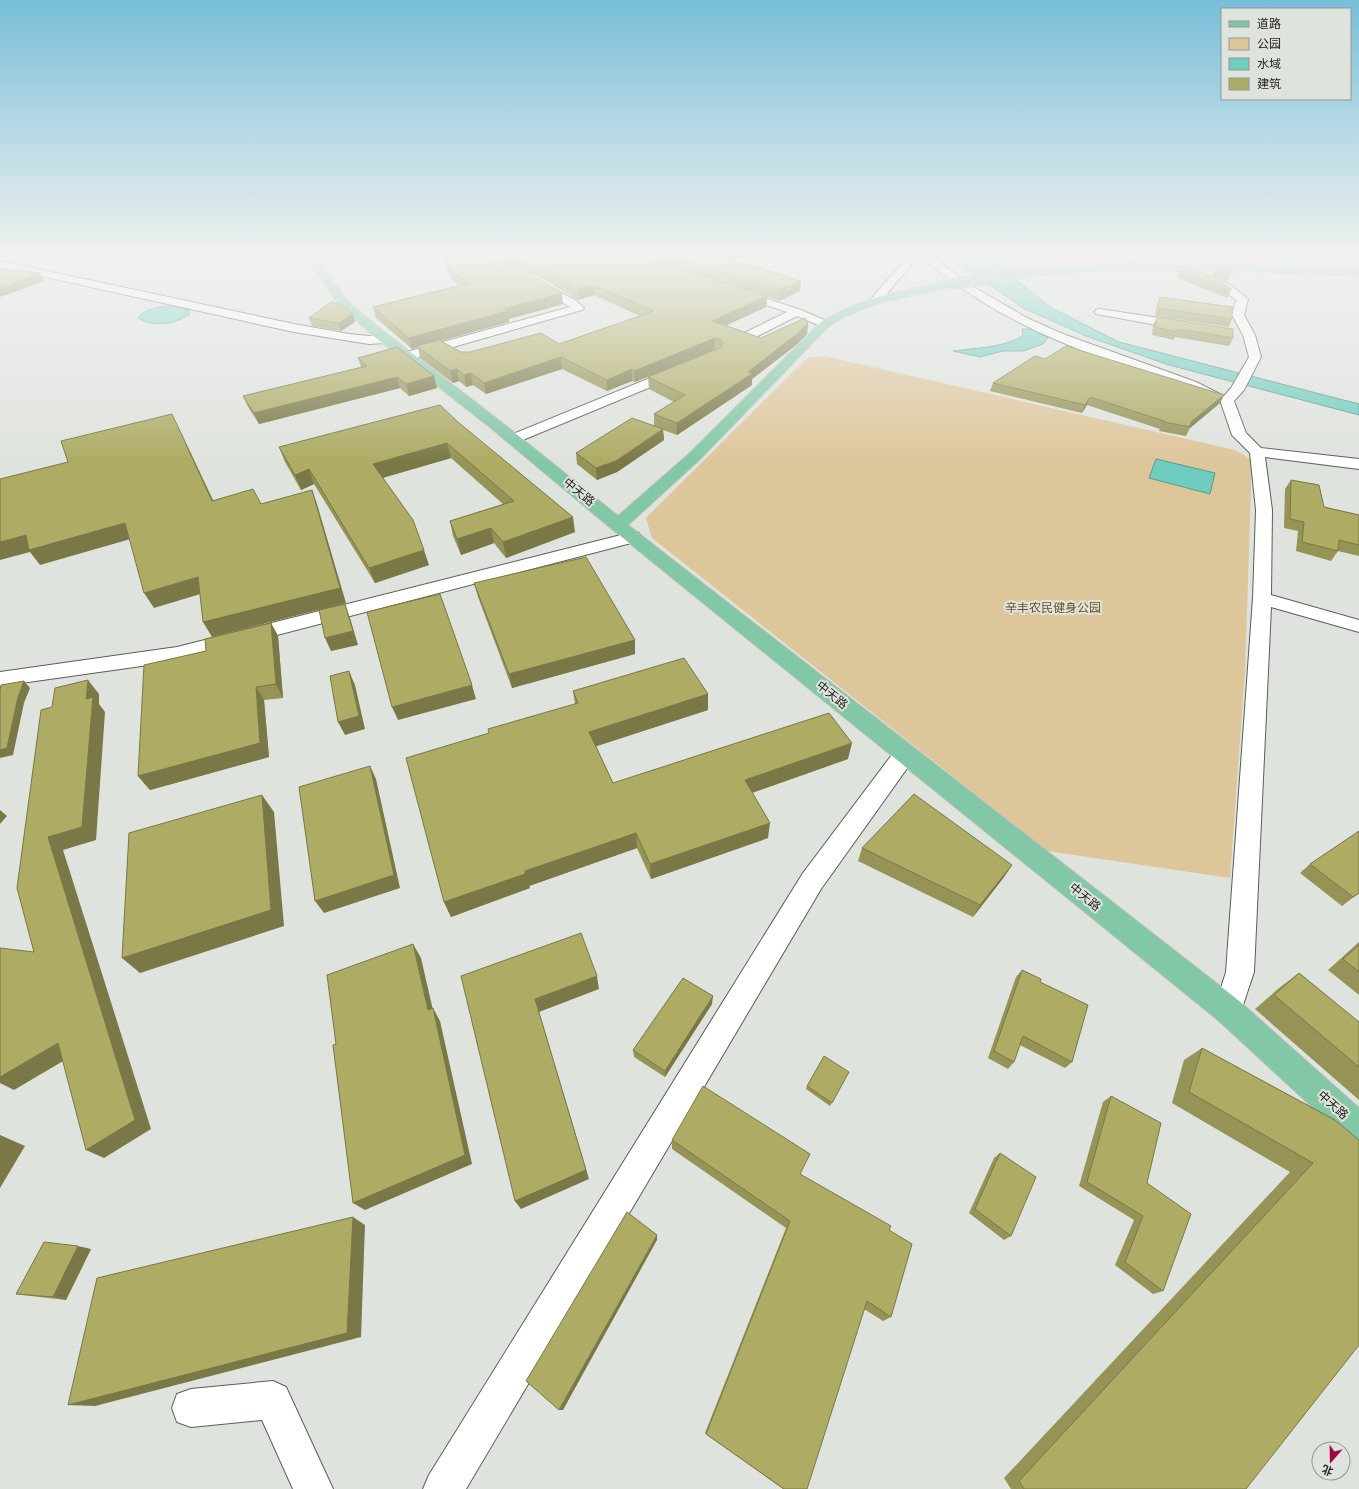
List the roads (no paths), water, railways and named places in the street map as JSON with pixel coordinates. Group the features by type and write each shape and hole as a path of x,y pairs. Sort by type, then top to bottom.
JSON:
{"main road":[{"name":"中天路","path":"368,324 513,438 626,531 1228,1010 1359,1129"},
{"path":"626,531 695,456 825,324"}],"street":[{"path":"278,324 349,338 369,340 385,339"},
{"path":"746,337 772,324"},
{"path":"1033,324 1097,352 1191,385 1232,395"},
{"path":"1176,324 1198,328"},
{"path":"1243,324 1249,336 1255,358 1249,371 1232,395 1239,435 1257,452 1359,464"},
{"path":"407,356 519,325 531,331"},
{"path":"1235,333 1249,336"},
{"path":"443,346 456,353"},
{"path":"513,438 686,367"},
{"path":"1228,1010 1240,972 1262,598 1264,510 1257,452"},
{"path":"0,679 177,654 626,531"},
{"path":"1262,598 1359,626"},
{"path":"443,1489 812,881 905,754"},
{"path":"191,1408 273,1400 313,1489"}],"water":[{"path":"1060,324 1084,324 1119,342 1359,404 1359,415 1169,365 1086,336"},
{"path":"1022,329 1032,329 1048,338 1043,344 1023,351 1003,351 980,357 953,351 989,347 1006,343 1023,336"},
{"path":"1156,459 1215,473 1210,494 1149,478"}],"park label":[{"name":"辛丰农民健身公园","path":"1053,608"}]}
